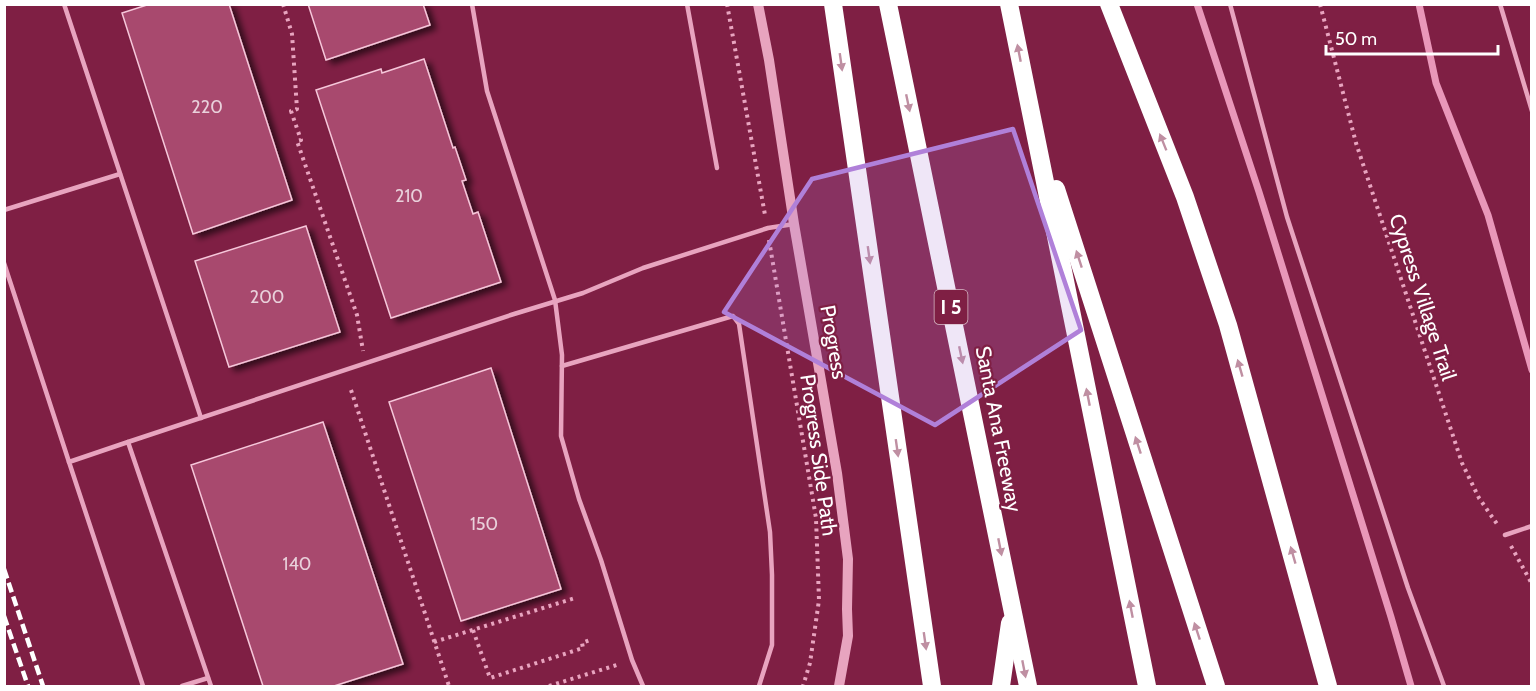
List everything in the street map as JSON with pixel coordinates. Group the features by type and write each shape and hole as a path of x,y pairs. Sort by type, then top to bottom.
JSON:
{"highway":[{"path":"833,4 932,687"},
{"name":"Santa Ana Freeway","path":"888,4 1028,687"},
{"path":"1009,4 1147,687"},
{"path":"1109,4 1185,197 1228,325 1328,687"},
{"path":"1028,102 1215,687"},
{"path":"1000,687 1012,610"}],"street":[{"name":"Progress","path":"758,4 837,473 848,559 848,636 839,687"}],"lane":[{"path":"64,4 201,418"},
{"path":"472,4 487,91 555,300 562,366 561,436 579,499 643,687"},
{"path":"687,4 717,168"},
{"path":"1230,4 1287,217 1408,588 1444,687"},
{"path":"1500,4 1532,111"},
{"path":"4,210 120,174"},
{"path":"69,462 555,300 583,293 643,268 756,231 794,224"},
{"path":"4,263 142,687"},
{"path":"562,366 733,316 739,324 770,532 773,587 772,645 759,687"},
{"path":"128,442 211,687"},
{"path":"1505,535 1532,526"},
{"path":"182,687 208,678"}],"path":[{"path":"283,4 292,34 297,109 291,111 301,140 297,141 357,315 360,343"},
{"path":"727,4 764,209"},
{"name":"Cypress Village Trail","path":"1320,4 1359,153 1462,463 1479,498 1505,535 1532,584"},
{"name":"Progress Side Path","path":"772,263 816,518 819,600 810,663 803,687"},
{"path":"351,390 449,687"},
{"path":"435,642 575,598"},
{"path":"473,630 490,678 583,648 582,643 590,640"},
{"path":"549,687 632,660"}],"highlighted area":[{"path":"1013,129 1081,330 935,425 724,312 812,179"}],"building":[{"path":"150,4 229,4 292,200 193,234 122,13"},
{"path":"308,4 423,4 430,25 326,60"},
{"path":"424,59 466,180 462,181 473,214 478,212 501,282 391,318 316,90 381,69 382,73"},
{"path":"306,226 340,332 229,367 195,261"},
{"path":"491,368 561,589 461,621 389,402"},
{"path":"323,422 403,664 334,686 263,686 191,465"}],"waterway":[{"path":"1197,4 1259,192 1411,686"},
{"path":"1419,4 1436,83 1488,215 1532,370"}],"railway":[{"path":"4,569 43,686"},
{"path":"4,616 28,686"}]}
